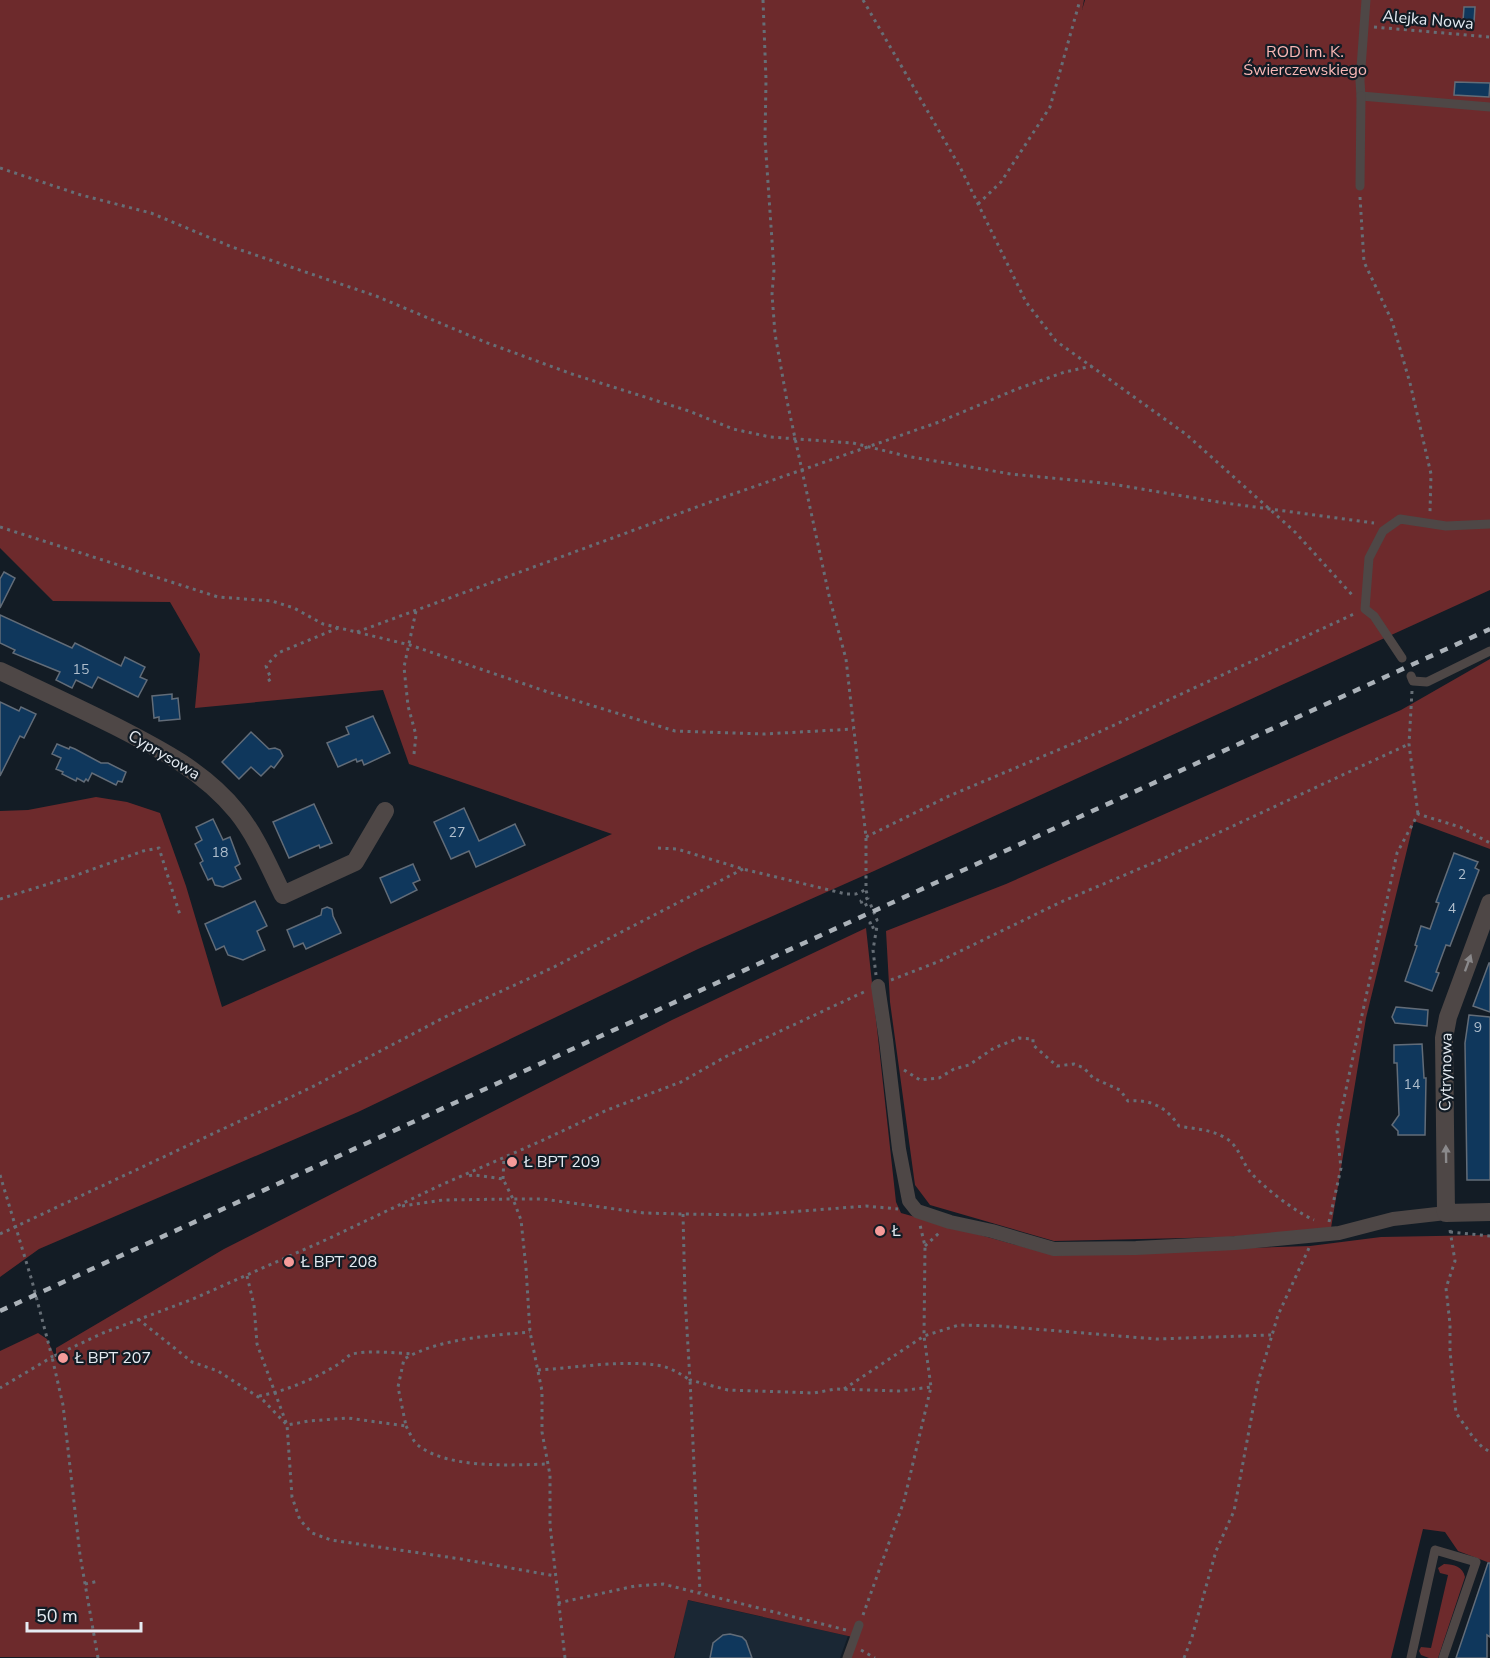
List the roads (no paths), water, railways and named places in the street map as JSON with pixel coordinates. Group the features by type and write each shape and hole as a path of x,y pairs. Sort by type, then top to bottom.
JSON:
{"street":[{"name":"Cyprysowa","path":"0,671 131,734 191,768 217,790 237,812 255,838 283,896 355,862 385,811"},
{"name":"Cytrynowa","path":"1446,1213 1444,1038 1448,1017 1490,903"},
{"path":"878,986 899,1149 909,1201 917,1211 1054,1249 1235,1243 1317,1229 1339,1233 1393,1219 1446,1213 1490,1212"}],"lane":[{"path":"1360,186 1362,96 1360,81 1366,0"},
{"path":"1362,96 1490,107"},
{"path":"1402,658 1374,616 1365,609 1369,558 1383,531 1400,519 1446,526 1490,524"},
{"path":"1412,679 1427,682 1490,651"},
{"path":"1411,1658 1436,1550 1476,1562 1443,1658"},
{"path":"847,1658 858,1629"}],"railway":[{"path":"0,1311 1490,629"}],"place":[{"name":"Ł BPT 209","path":"512,1162"},
{"name":"Ł","path":"880,1231"},
{"name":"Ł BPT 208","path":"289,1262"},
{"name":"Ł BPT 207","path":"63,1358"}],"park label":[{"name":"ROD im. K. Świerczewskiego","path":"1305,61"}]}
